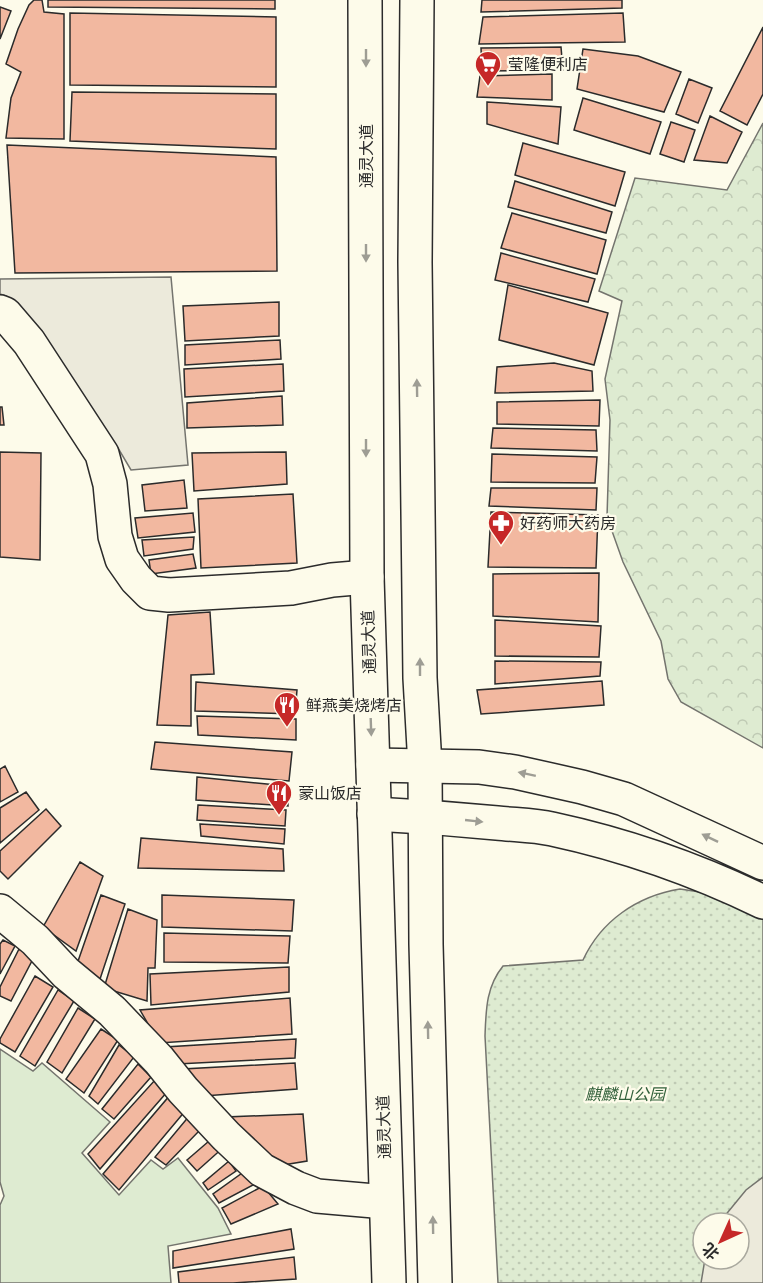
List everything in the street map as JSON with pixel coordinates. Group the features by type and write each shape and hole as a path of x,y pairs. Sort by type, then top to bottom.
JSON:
{"main road":[{"name":"通灵大道","path":"365,0 367,577 388,1283"},
{"path":"417,0 415,262 420,678 425,766 435,1283"},
{"path":"0,312 5,314 28,342 102,454 110,484 115,536 122,559 136,579 150,593 169,595 291,588 332,580 367,577"},
{"path":"373,765 479,767 515,772 582,787 624,799 763,864"},
{"path":"374,814 425,816 550,829 617,844 690,869 763,902"},
{"path":"0,911 35,940 66,973 125,1024 226,1136 262,1170 317,1196 386,1202"}],"green space":[{"path":"763,123 763,748 681,702 668,679 661,641 623,562 607,517 610,420 605,379 622,301 599,291 635,178 727,190"},
{"name":"麒麟山公园","path":"680,889 713,894 763,918 763,1283 498,1283 485,1036 487,1008 493,982 503,966 583,960 610,922 635,904"},
{"path":"0,1049 33,1071 42,1063 110,1122 82,1153 119,1195 151,1160 163,1169 178,1158 218,1208 231,1234 168,1246 171,1283 0,1283 0,1205 4,1196 0,1182"}],"shaded area":[{"path":"171,277 188,465 131,470 118,448 24,318 6,296 0,294 0,279"},
{"path":"763,1177 763,1283 701,1283 703,1271 751,1271 751,1211 729,1211 746,1190"}],"building":[{"path":"34,0 42,0 44,12 64,14 64,139 6,138 11,98 21,72 6,64 18,29 29,5"},
{"path":"48,0 275,0 275,9 48,7"},
{"path":"482,0 622,0 622,8 481,12"},
{"path":"0,7 11,11 0,39"},
{"path":"70,13 276,17 276,87 70,85"},
{"path":"623,13 625,42 479,44 483,17"},
{"path":"763,27 763,94 747,125 720,111"},
{"path":"561,47 563,70 482,71 481,48"},
{"path":"583,49 638,56 681,72 664,112 577,89"},
{"path":"552,74 552,100 477,97 480,76"},
{"path":"689,79 712,88 698,123 676,114"},
{"path":"72,92 276,94 276,149 70,141"},
{"path":"583,98 661,122 650,154 574,130"},
{"path":"487,102 561,107 558,144 487,124"},
{"path":"710,116 742,132 727,163 694,160"},
{"path":"671,122 695,130 684,162 660,154"},
{"path":"523,143 625,172 615,206 515,175"},
{"path":"7,145 276,157 277,271 15,273"},
{"path":"515,181 612,212 606,233 508,207"},
{"path":"512,213 606,240 597,274 501,248"},
{"path":"501,253 595,279 588,302 495,280"},
{"path":"508,285 608,313 594,365 499,340"},
{"path":"279,302 279,336 185,341 183,306"},
{"path":"280,340 281,359 185,365 185,345"},
{"path":"554,363 592,371 593,391 495,393 497,367"},
{"path":"283,364 284,391 185,397 184,369"},
{"path":"282,396 283,425 187,428 187,403"},
{"path":"600,400 599,426 497,424 497,402"},
{"path":"0,407 2,407 4,425 0,425"},
{"path":"493,428 596,430 597,451 491,448"},
{"path":"0,452 41,453 40,560 0,557"},
{"path":"286,452 287,484 194,491 192,453"},
{"path":"492,454 597,457 595,483 491,482"},
{"path":"184,480 187,508 145,511 142,485"},
{"path":"491,488 597,488 596,510 489,506"},
{"path":"293,494 297,563 201,568 198,499"},
{"path":"491,512 598,515 596,568 488,567"},
{"path":"193,513 195,532 138,538 135,518"},
{"path":"194,537 193,549 144,556 142,540"},
{"path":"193,554 196,568 151,574 149,560"},
{"path":"599,573 598,622 493,616 493,574"},
{"path":"210,612 214,674 191,675 191,726 157,725 168,615"},
{"path":"495,620 601,626 599,657 495,656"},
{"path":"495,661 601,662 600,676 495,684"},
{"path":"602,681 604,705 481,714 477,690"},
{"path":"196,682 297,690 295,714 195,711"},
{"path":"197,716 296,719 296,740 198,735"},
{"path":"155,742 292,752 289,781 151,769"},
{"path":"5,766 18,792 0,802 0,769"},
{"path":"197,777 287,786 288,806 196,800"},
{"path":"26,792 39,810 0,843 0,808"},
{"path":"198,805 286,810 285,826 197,820"},
{"path":"46,809 61,826 8,879 0,871 0,851"},
{"path":"200,824 285,829 284,844 201,836"},
{"path":"141,838 283,849 284,871 138,868"},
{"path":"80,862 103,876 76,951 43,927"},
{"path":"101,895 125,904 99,982 76,967"},
{"path":"162,895 294,900 292,931 162,927"},
{"path":"128,909 157,920 155,968 148,968 147,1001 104,988"},
{"path":"164,933 290,936 288,963 164,962"},
{"path":"3,940 15,946 0,974 0,944"},
{"path":"19,949 34,957 11,1001 0,996 0,987"},
{"path":"289,967 289,992 151,1005 150,974"},
{"path":"35,976 53,987 15,1052 0,1043 0,1039"},
{"path":"58,990 74,1001 35,1066 20,1056"},
{"path":"290,998 292,1034 159,1043 140,1010"},
{"path":"78,1008 95,1019 62,1073 47,1062"},
{"path":"101,1029 118,1040 84,1093 66,1079"},
{"path":"296,1039 295,1058 177,1064 165,1047"},
{"path":"119,1045 134,1057 98,1104 89,1096"},
{"path":"295,1063 297,1089 204,1096 183,1069"},
{"path":"138,1064 151,1077 114,1119 102,1109"},
{"path":"155,1080 167,1092 100,1169 88,1154"},
{"path":"171,1094 186,1110 119,1190 103,1174"},
{"path":"303,1114 307,1161 277,1166 226,1117"},
{"path":"190,1115 200,1130 166,1165 155,1157"},
{"path":"216,1135 225,1146 197,1171 187,1160"},
{"path":"229,1161 236,1171 208,1190 203,1183"},
{"path":"245,1171 255,1184 219,1203 213,1194"},
{"path":"263,1186 278,1204 231,1224 222,1208"},
{"path":"291,1229 294,1249 173,1268 173,1251"},
{"path":"294,1257 296,1279 233,1283 179,1283 178,1272"}],"place":[{"name":"莹隆便利店","path":"488,87"},
{"name":"好药师大药房","path":"501,546"},
{"name":"鲜燕美烧烤店","path":"287,728"},
{"name":"蒙山饭店","path":"279,816"}]}
